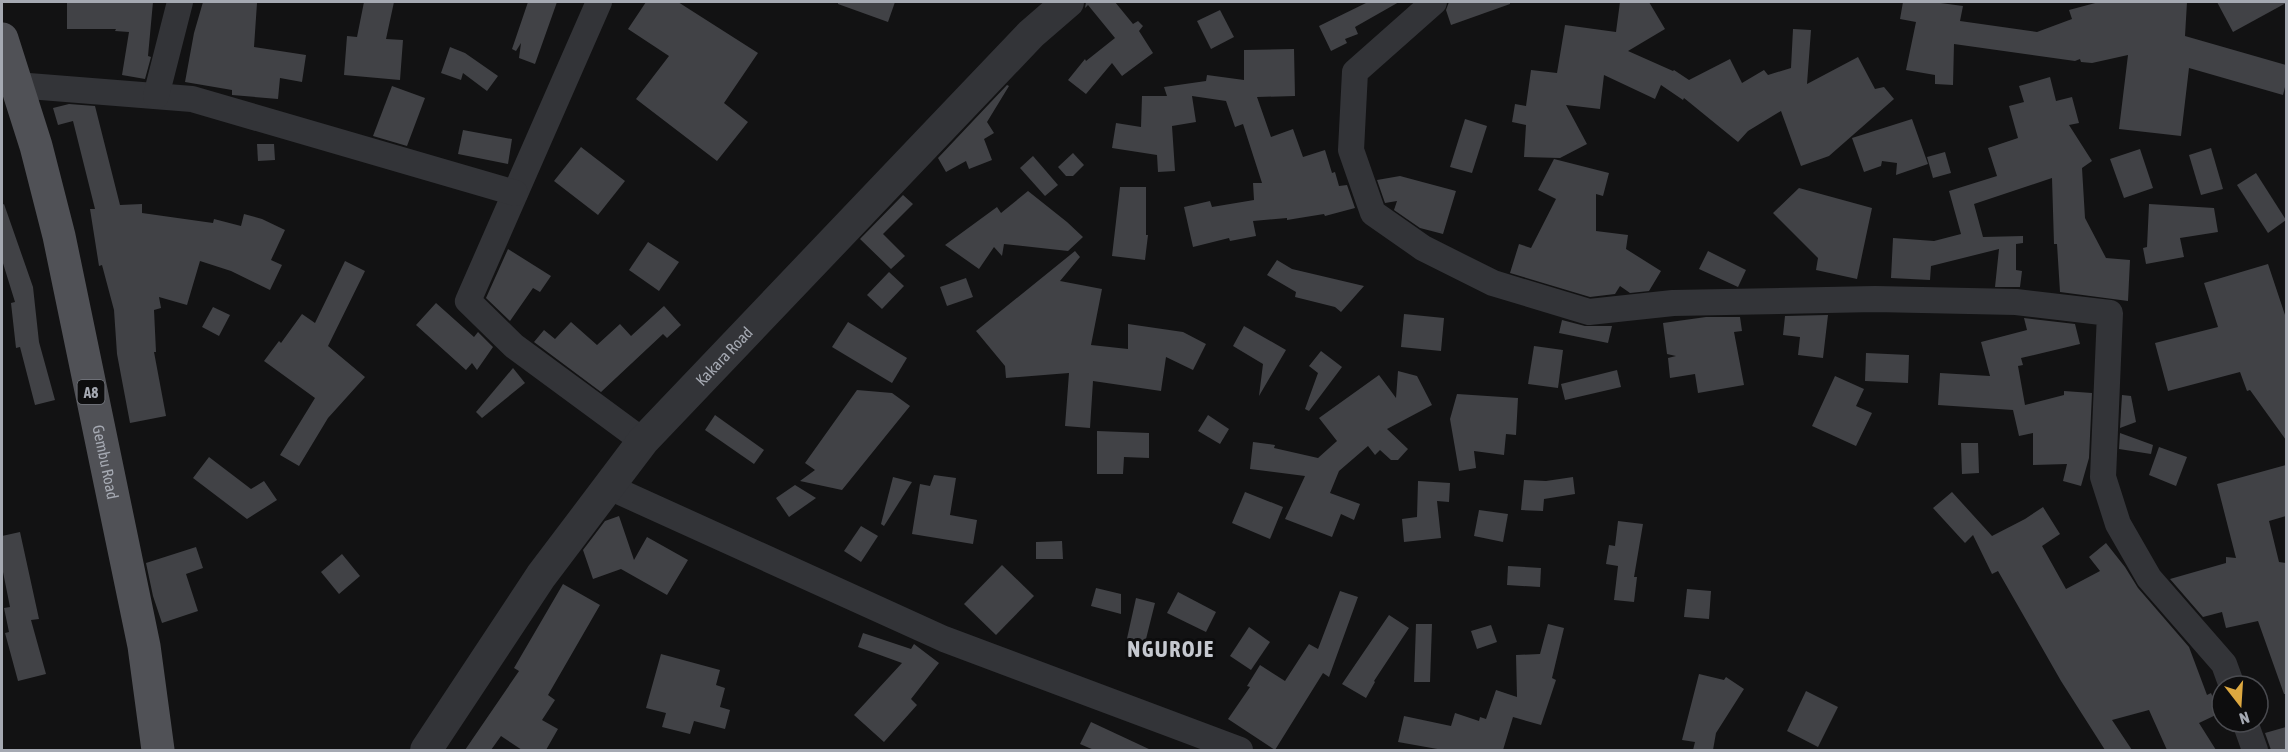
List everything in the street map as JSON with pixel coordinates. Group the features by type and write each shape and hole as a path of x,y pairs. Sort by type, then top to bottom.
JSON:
{"main road":[{"name":"Gembu Road","path":"2,39 36,146 59,236 144,646 159,750"}],"street":[{"path":"156,96 180,2"},
{"path":"599,2 468,301 514,346 643,441"},
{"name":"Kakara Road","path":"426,750 542,576 643,441 1031,34 1068,2"},
{"path":"1434,2 1355,72 1351,150 1373,213 1423,248 1493,283 1589,312 1673,303 1875,299 2016,302 2110,312 2103,477 2118,524 2149,578 2224,664 2228,674"},
{"path":"16,85 192,99 515,194"},
{"path":"608,486 944,639 1240,750"},
{"path":"2249,734 2254,750"}],"building":[{"path":"67,2 153,2 148,56 151,57 145,79 122,75 129,32 115,31 116,29 67,29"},
{"path":"203,2 257,3 254,47 306,55 302,82 280,78 278,99 232,95 232,90 185,82 194,33"},
{"path":"364,2 394,2 386,39 403,40 400,80 344,75 347,36 357,37"},
{"path":"528,2 557,2 535,64 519,58 521,43 516,51 512,49"},
{"path":"646,2 678,2 758,53 724,103 748,122 717,161 636,99 669,56 628,29"},
{"path":"838,2 895,2 888,22 838,4"},
{"path":"1086,2 1115,2 1133,24 1138,21 1143,26 1139,31 1153,53 1122,76 1112,63 1086,94 1068,80 1085,59 1086,61 1115,38 1088,5 1085,8"},
{"path":"1368,2 1399,2 1355,27 1358,34 1345,39 1347,43 1331,51 1319,26"},
{"path":"1449,2 1510,2 1510,4 1451,25 1446,10"},
{"path":"1620,2 1649,2 1665,29 1628,51 1674,70 1689,80 1730,59 1742,83 1764,70 1768,75 1791,68 1793,29 1811,30 1807,84 1858,57 1875,89 1884,87 1894,99 1829,156 1801,166 1781,111 1748,131 1738,142 1684,98 1683,100 1661,85 1655,99 1604,75 1600,109 1566,105 1587,144 1560,158 1524,157 1526,125 1512,122 1515,104 1526,106 1531,70 1557,73 1565,25 1616,32"},
{"path":"1903,2 1933,2 1963,6 1960,21 2037,32 2072,19 2069,10 2099,2 2187,2 2185,36 2286,65 2286,83 2283,95 2189,68 2181,136 2119,129 2128,55 2092,63 2081,62 2080,59 2075,61 1954,44 1953,85 1935,84 1935,75 1906,70 1916,22 1900,19"},
{"path":"2217,2 2286,2 2286,3 2233,32"},
{"path":"1220,10 1234,37 1211,49 1197,21"},
{"path":"450,47 465,53 498,76 487,91 463,73 461,80 441,73"},
{"path":"1294,49 1295,96 1257,97 1271,137 1293,129 1303,157 1325,150 1332,173 1335,172 1339,186 1347,185 1355,208 1325,216 1324,214 1287,220 1287,218 1253,221 1256,236 1230,241 1229,238 1193,247 1184,207 1210,201 1212,207 1254,200 1253,183 1262,183 1243,124 1235,127 1226,101 1192,96 1196,122 1172,126 1175,171 1158,172 1157,155 1112,148 1116,123 1141,127 1142,96 1167,96 1164,87 1206,81 1207,75 1244,80 1244,50"},
{"path":"2050,77 2056,101 2072,97 2079,123 2069,125 2092,161 2082,168 2085,218 2106,258 2130,260 2128,301 2060,292 2057,244 2054,244 2052,178 1974,204 1983,237 2023,236 2023,243 2016,244 2016,270 2022,271 2020,287 1995,287 1999,249 1931,266 1930,280 1891,278 1893,238 1934,241 1961,234 1949,191 1997,176 1988,148 2018,138 2009,106 2024,102 2019,86"},
{"path":"1007,85 1009,86 987,122 994,133 984,139 992,160 969,169 966,161 946,172 938,158"},
{"path":"392,86 425,98 407,146 373,136"},
{"path":"69,104 95,106 120,205 142,204 142,213 213,223 214,219 241,226 244,214 262,219 285,230 271,260 282,265 270,290 231,271 200,261 187,305 159,297 161,308 154,310 156,352 154,352 166,416 130,423 117,354 114,310 102,265 99,266 90,209 95,209 73,121 58,125 53,108"},
{"path":"1465,119 1487,126 1472,173 1450,167"},
{"path":"1912,119 1928,164 1896,175 1897,163 1882,161 1881,166 1864,172 1852,138"},
{"path":"463,130 512,139 508,164 458,154"},
{"path":"257,144 274,144 275,160 258,161"},
{"path":"581,147 625,181 598,215 554,181"},
{"path":"2211,148 2223,189 2201,195 2189,155"},
{"path":"2140,149 2153,188 2124,198 2110,159"},
{"path":"1945,152 1951,173 1933,178 1927,157"},
{"path":"1073,153 1084,165 1073,176 1066,176 1058,167"},
{"path":"1033,156 1058,185 1045,196 1020,168"},
{"path":"1554,159 1609,173 1603,196 1596,194 1596,231 1628,235 1626,249 1661,271 1649,291 1630,293 1620,286 1615,294 1590,297 1510,273 1519,244 1531,248 1556,199 1538,190"},
{"path":"2256,173 2286,220 2268,233 2237,185"},
{"path":"1400,176 1456,191 1443,234 1420,228 1394,210 1397,201 1385,203 1377,180"},
{"path":"1120,187 1146,187 1146,235 1148,235 1145,260 1112,256"},
{"path":"1799,188 1872,208 1857,279 1816,270 1818,258 1773,213"},
{"path":"1028,191 1083,237 1068,251 1004,244 1002,256 994,247 979,269 945,245 997,207 1001,213"},
{"path":"903,195 913,204 883,234 905,256 891,269 860,239"},
{"path":"4,204 33,287 39,342 55,400 35,405 20,347 16,348 11,303 15,302 2,260 2,205"},
{"path":"2149,204 2214,208 2218,232 2180,238 2184,257 2146,264 2143,248 2147,247"},
{"path":"648,242 679,262 659,291 629,270"},
{"path":"508,249 551,276 540,292 533,288 510,321 486,298"},
{"path":"1075,251 1080,257 1060,281 1102,289 1091,345 1128,349 1128,324 1183,332 1206,344 1193,370 1166,357 1161,391 1093,381 1090,428 1065,426 1069,373 1006,378 1005,366 976,331"},
{"path":"1708,251 1746,270 1738,287 1699,269"},
{"path":"1277,260 1292,269 1364,286 1341,312 1335,307 1295,297 1296,292 1267,275"},
{"path":"345,261 365,271 328,346 365,377 328,418 299,466 280,455 315,398 264,361 279,341 281,343 302,314 315,323"},
{"path":"2268,264 2286,318 2286,440 2250,390 2247,391 2240,372 2168,391 2155,343 2218,327 2204,283"},
{"path":"889,272 904,286 882,309 867,295"},
{"path":"966,278 973,297 947,306 940,287"},
{"path":"436,303 474,337 478,332 493,347 477,370 472,363 466,370 416,325"},
{"path":"664,306 681,325 667,338 663,334 601,392 534,342 544,330 555,339 571,322 597,345 620,324 631,336"},
{"path":"213,307 230,315 219,336 202,327"},
{"path":"1404,314 1444,318 1441,351 1401,347"},
{"path":"1828,315 1823,358 1798,355 1800,337 1783,335 1785,316"},
{"path":"1706,317 1740,317 1742,331 1734,332 1744,385 1698,393 1695,374 1670,378 1668,358 1676,356 1667,354 1663,323"},
{"path":"2024,318 2075,324 2080,344 2021,358 2023,365 2018,366 2025,405 2064,395 2064,391 2092,393 2089,458 2081,486 2063,481 2067,464 2033,465 2033,433 2019,436 2013,410 1938,405 1940,373 1990,376 1981,342 2027,330"},
{"path":"1562,320 1585,326 1612,326 1608,343 1559,333"},
{"path":"848,322 907,358 892,383 832,347"},
{"path":"1244,326 1286,350 1259,396 1263,364 1233,346"},
{"path":"1534,346 1563,350 1558,388 1528,384"},
{"path":"1321,351 1342,367 1309,411 1305,409 1318,373 1309,366"},
{"path":"1866,353 1909,355 1908,383 1865,381"},
{"path":"513,368 525,383 482,418 476,412"},
{"path":"1617,370 1621,387 1565,400 1561,384"},
{"path":"1398,371 1417,376 1432,405 1387,429 1408,449 1398,460 1391,460 1380,450 1375,455 1368,446 1339,471 1330,493 1360,504 1354,520 1341,514 1332,537 1285,519 1305,476 1250,469 1253,442 1275,445 1274,448 1318,458 1337,441 1319,418 1379,375 1396,398"},
{"path":"1835,376 1864,389 1856,406 1872,413 1856,446 1812,426"},
{"path":"857,390 892,393 910,406 842,490 800,481 815,470 805,463"},
{"path":"1457,394 1518,398 1516,435 1506,434 1504,455 1474,451 1476,468 1459,471 1450,419"},
{"path":"2122,395 2131,396 2136,422 2120,428"},
{"path":"715,415 764,450 754,464 705,430"},
{"path":"1208,415 1229,429 1220,444 1198,431"},
{"path":"1097,431 1149,433 1149,458 1124,457 1123,474 1097,474"},
{"path":"2120,433 2153,445 2151,454 2119,449"},
{"path":"1961,443 1978,443 1979,473 1962,474"},
{"path":"2159,447 2187,457 2176,486 2149,475"},
{"path":"209,457 251,489 264,481 277,500 247,519 193,478"},
{"path":"2286,465 2286,516 2269,521 2279,562 2286,563 2286,694 2284,694 2258,621 2226,628 2222,612 2203,617 2170,579 2226,563 2226,557 2236,558 2217,484"},
{"path":"934,475 956,478 950,515 977,520 973,544 912,534 920,484 930,486"},
{"path":"893,477 912,482 884,526 881,524"},
{"path":"1573,477 1575,494 1544,499 1543,511 1521,510 1524,480 1546,481"},
{"path":"1418,481 1450,483 1449,502 1437,501 1441,538 1404,542 1402,519 1417,517"},
{"path":"795,485 816,498 789,517 776,498"},
{"path":"1245,492 1283,507 1270,539 1232,523"},
{"path":"1952,492 1992,536 2043,507 2060,534 2042,546 2066,589 2100,571 2089,557 2106,543 2138,588 2189,647 2207,695 2210,694 2210,718 2199,723 2216,750 2167,750 2149,710 2112,720 2132,750 2105,750 2061,681 1998,571 1992,574 1973,535 1965,543 1933,508"},
{"path":"1479,510 1508,514 1503,542 1474,536"},
{"path":"619,516 634,560 647,537 688,560 667,595 621,569 593,579 583,550 605,521"},
{"path":"1618,521 1643,524 1634,577 1637,577 1634,602 1614,600 1618,566 1606,564 1609,545 1615,546"},
{"path":"861,526 878,536 861,562 844,551"},
{"path":"20,532 39,619 31,620 46,674 18,681 5,633 9,632 4,608 10,607 2,567 2,536"},
{"path":"1062,541 1063,559 1036,559 1036,542"},
{"path":"196,547 203,568 186,574 198,611 162,623 146,563"},
{"path":"342,554 360,576 339,594 321,572"},
{"path":"1002,565 1034,596 996,635 964,604"},
{"path":"1508,566 1541,568 1540,587 1507,585"},
{"path":"563,584 600,605 548,695 555,700 542,720 558,729 546,750 522,750 501,736 491,750 465,750 519,671 514,668"},
{"path":"1096,588 1121,594 1121,614 1091,606"},
{"path":"1687,589 1711,591 1709,619 1684,617"},
{"path":"1340,591 1358,597 1329,677 1323,673 1275,750 1228,719 1250,687 1247,686 1260,665 1285,681 1309,644 1318,649"},
{"path":"1178,592 1216,612 1206,632 1167,613"},
{"path":"1136,598 1155,603 1144,647 1126,643"},
{"path":"1389,615 1409,628 1374,681 1366,698 1342,684"},
{"path":"1416,624 1432,624 1430,682 1414,682"},
{"path":"1548,624 1564,628 1552,678 1556,680 1541,725 1513,717 1503,750 1443,750 1398,742 1404,716 1451,726 1455,713 1479,721 1480,717 1486,719 1496,690 1517,697 1516,655 1540,654"},
{"path":"1491,625 1497,642 1477,649 1471,631"},
{"path":"1249,627 1270,642 1251,670 1230,656"},
{"path":"863,633 911,649 914,644 939,663 911,699 917,705 884,742 854,715 902,663 858,647"},
{"path":"661,654 720,670 716,685 725,688 720,707 730,710 725,729 694,721 690,734 662,727 666,713 646,708"},
{"path":"1699,674 1724,680 1726,677 1744,689 1716,733 1713,750 1693,750 1695,742 1682,740"},
{"path":"1806,691 1838,707 1818,747 1787,731"},
{"path":"1091,722 1151,750 1094,750 1080,744"},
{"path":"2286,727 2286,750 2271,750 2265,734 2270,734 2270,732"}],"district":[{"name":"NGUROJE","path":"1171,649"}]}
